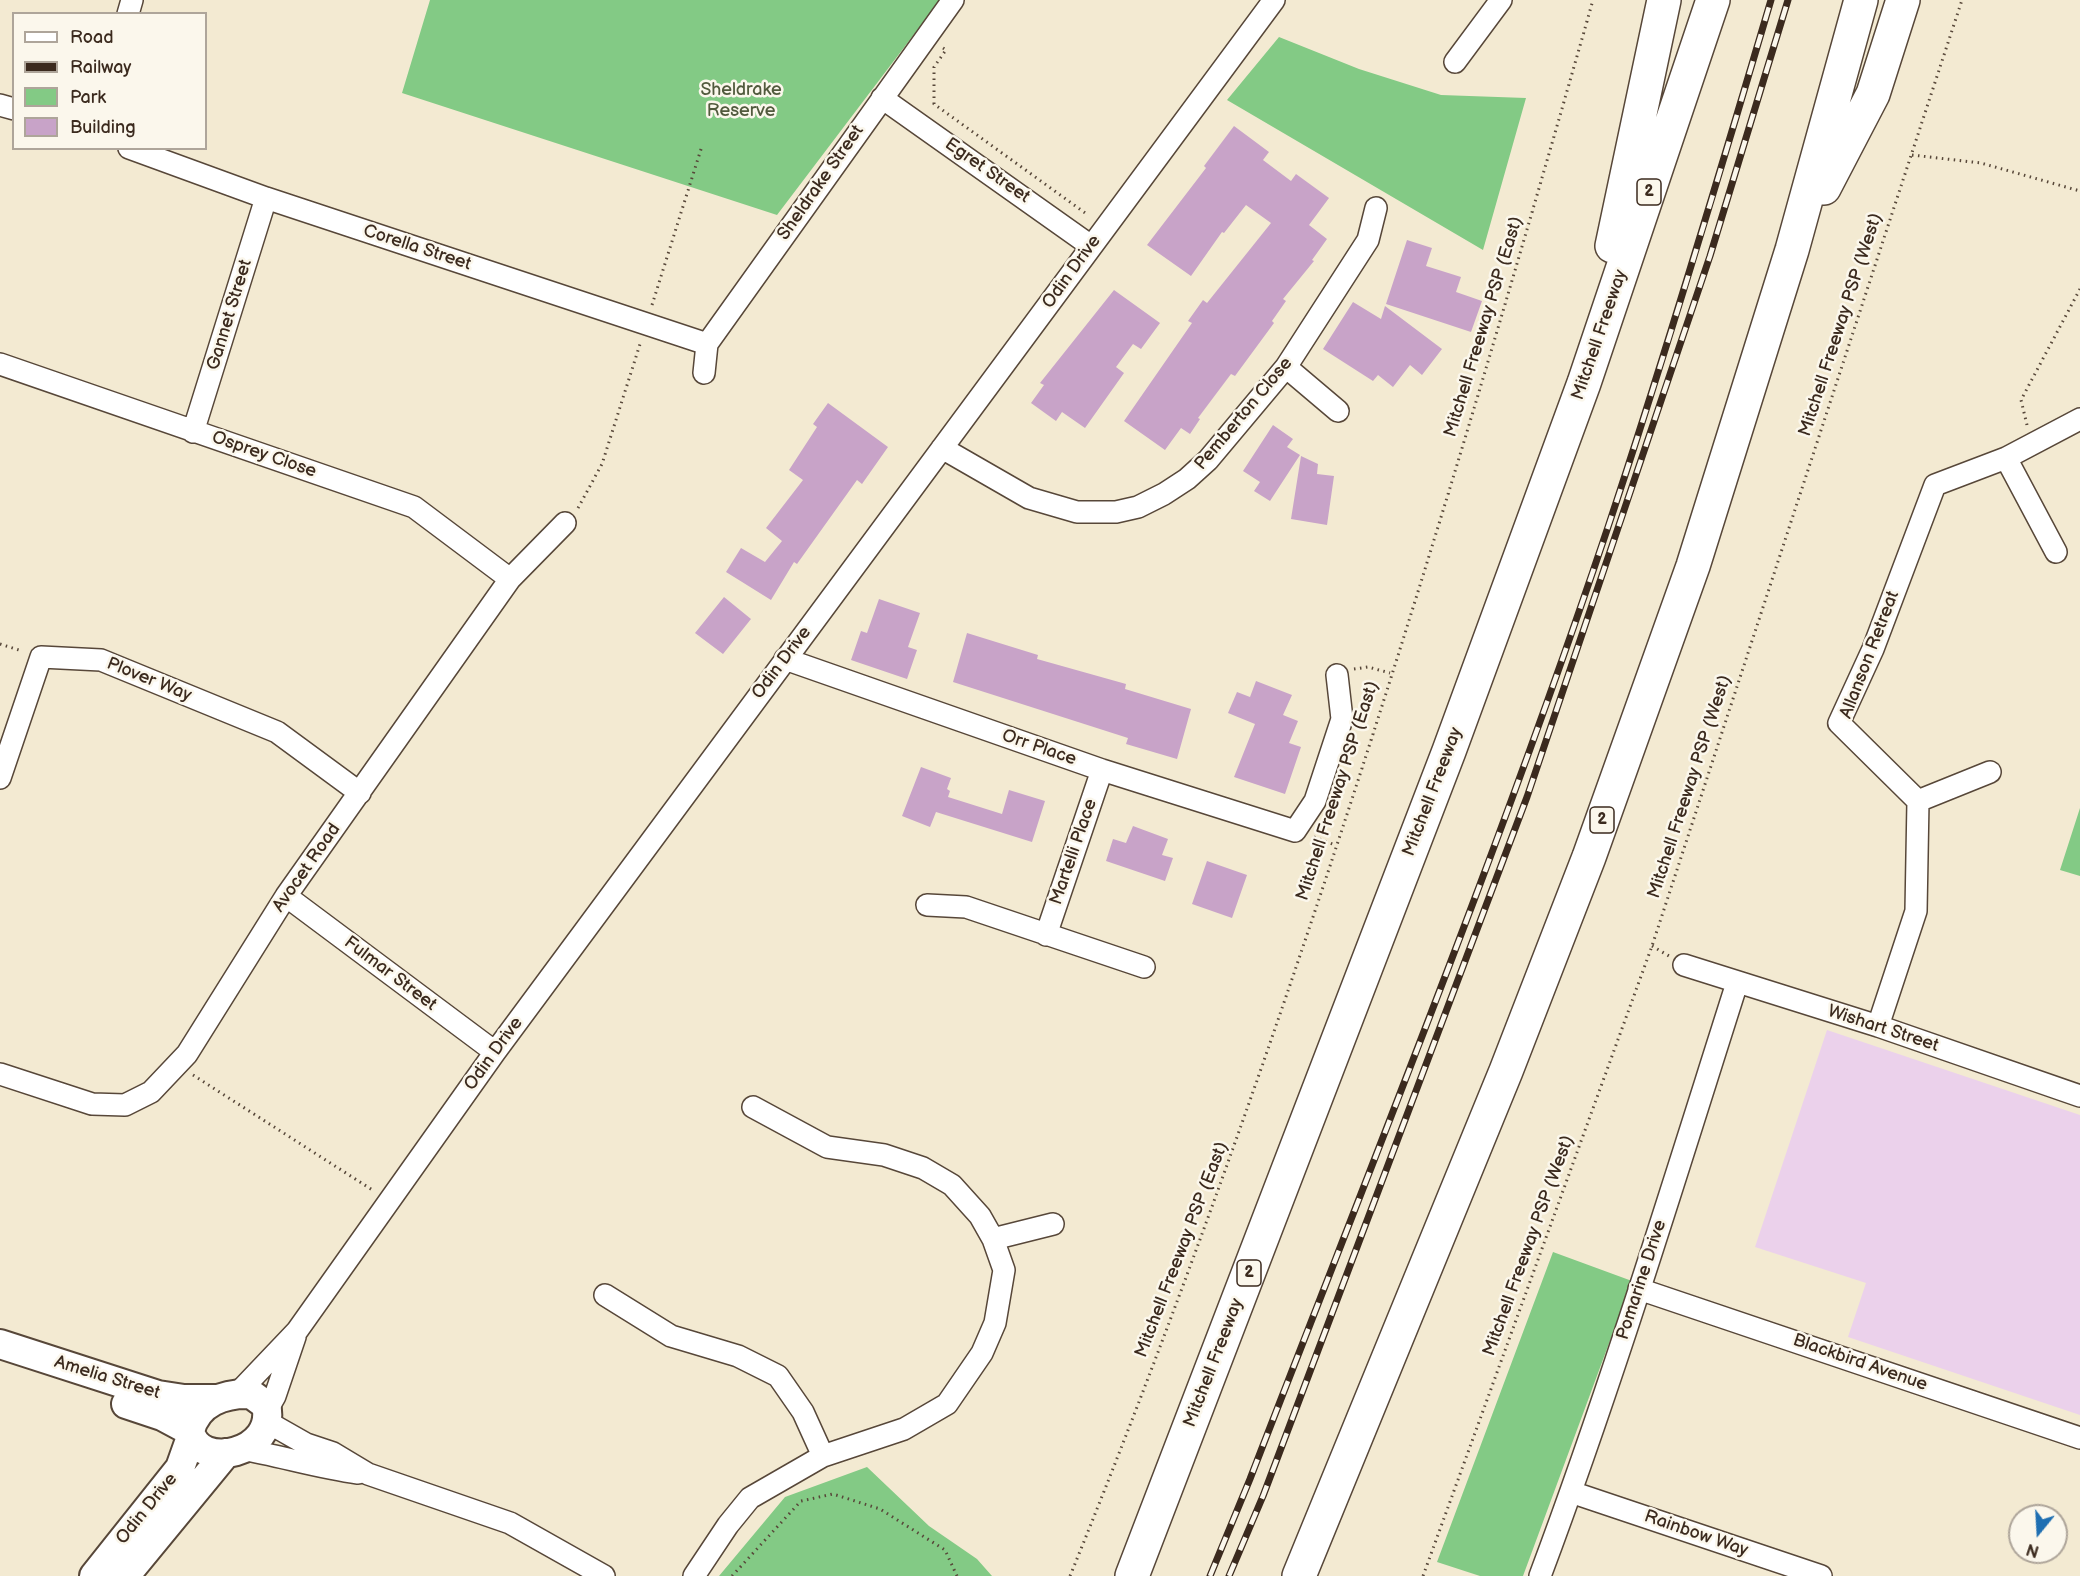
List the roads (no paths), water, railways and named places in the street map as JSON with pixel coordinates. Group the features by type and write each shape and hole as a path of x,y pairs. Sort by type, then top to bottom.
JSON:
{"highway":[{"path":"1584,383 1664,0"},
{"name":"Mitchell Freeway","path":"1132,1576 1449,751 1584,383 1713,0"},
{"name":"2","path":"1299,1576 1506,1071 1589,857 1693,566 1792,250 1861,0"},
{"path":"1792,250 1873,93 1903,0"}],"main road":[{"name":"Amelia Street","path":"0,1344 158,1395 184,1399 227,1396"},
{"name":"Amelia Street","path":"0,1362 148,1411 190,1434"},
{"path":"227,1396 257,1396 268,1417"},
{"name":"Odin Drive","path":"94,1576 180,1468 190,1434 201,1412 227,1396"},
{"name":"Odin Drive","path":"125,1576 234,1451 259,1438 268,1417"},
{"path":"190,1434 204,1450 234,1451"}],"street":[{"name":"Sheldrake Street","path":"704,373 707,344 953,0"},
{"name":"Odin Drive","path":"227,1396 297,1331 495,1052 1274,0"},
{"path":"1455,62 1501,0"},
{"name":"Egret Street","path":"882,98 1091,246"},
{"name":"Corella Street","path":"134,150 266,198 707,344"},
{"name":"Gannet Street","path":"193,432 266,198"},
{"name":"Pemberton Close","path":"942,448 1011,489 1050,506 1077,513 1096,513 1138,507 1187,479 1208,460 1286,367 1368,240 1376,208"},
{"name":"Osprey Close","path":"0,364 414,507 510,579"},
{"path":"1286,367 1338,411"},
{"name":"Allanson Retreat","path":"1918,801 1839,723 1873,649 1935,485 2006,459 2031,443 2080,419"},
{"path":"2006,459 2056,552"},
{"name":"Avocet Road","path":"0,1074 92,1104 125,1105 151,1092 187,1054 286,896 510,579 565,524"},
{"name":"Plover Way","path":"0,778 41,657 101,660 277,732 360,793"},
{"name":"Orr Place","path":"785,659 1102,770 1295,831 1315,801 1342,719 1337,677"},
{"name":"Martelli Place","path":"1046,934 1102,770"},
{"path":"1878,1026 1916,911 1918,801 1990,772"},
{"name":"Fulmar Street","path":"286,896 495,1052"},
{"path":"927,905 966,907 1144,967"},
{"name":"Wishart Street","path":"1684,965 1878,1026 2080,1096"},
{"name":"Pomarine Drive","path":"1540,1576 1571,1492 1639,1289 1737,983"},
{"path":"694,1576 728,1525 750,1498 823,1455 869,1438 904,1429 946,1404 982,1353 995,1323 1004,1270 993,1239 980,1216 952,1185 923,1168 884,1155 826,1147 753,1107"},
{"path":"993,1239 1053,1224"},
{"name":"Blackbird Avenue","path":"1639,1289 2080,1438"},
{"path":"605,1295 671,1336 738,1356 778,1376 803,1412 823,1455"},
{"name":"Odin Drive","path":"268,1417 297,1331"},
{"path":"268,1417 306,1444 333,1454 368,1474 510,1523 604,1576"},
{"path":"234,1451 288,1457 328,1469 368,1474"},
{"name":"Rainbow Way","path":"1571,1492 1821,1576"}],"railway":[{"path":"1210,1576 1250,1479 1434,1005 1567,647 1651,396 1771,0"},
{"path":"1229,1576 1263,1496 1527,797 1710,256 1788,0"}],"park label":[{"name":"Sheldrake Reserve","path":"741,100"}]}
